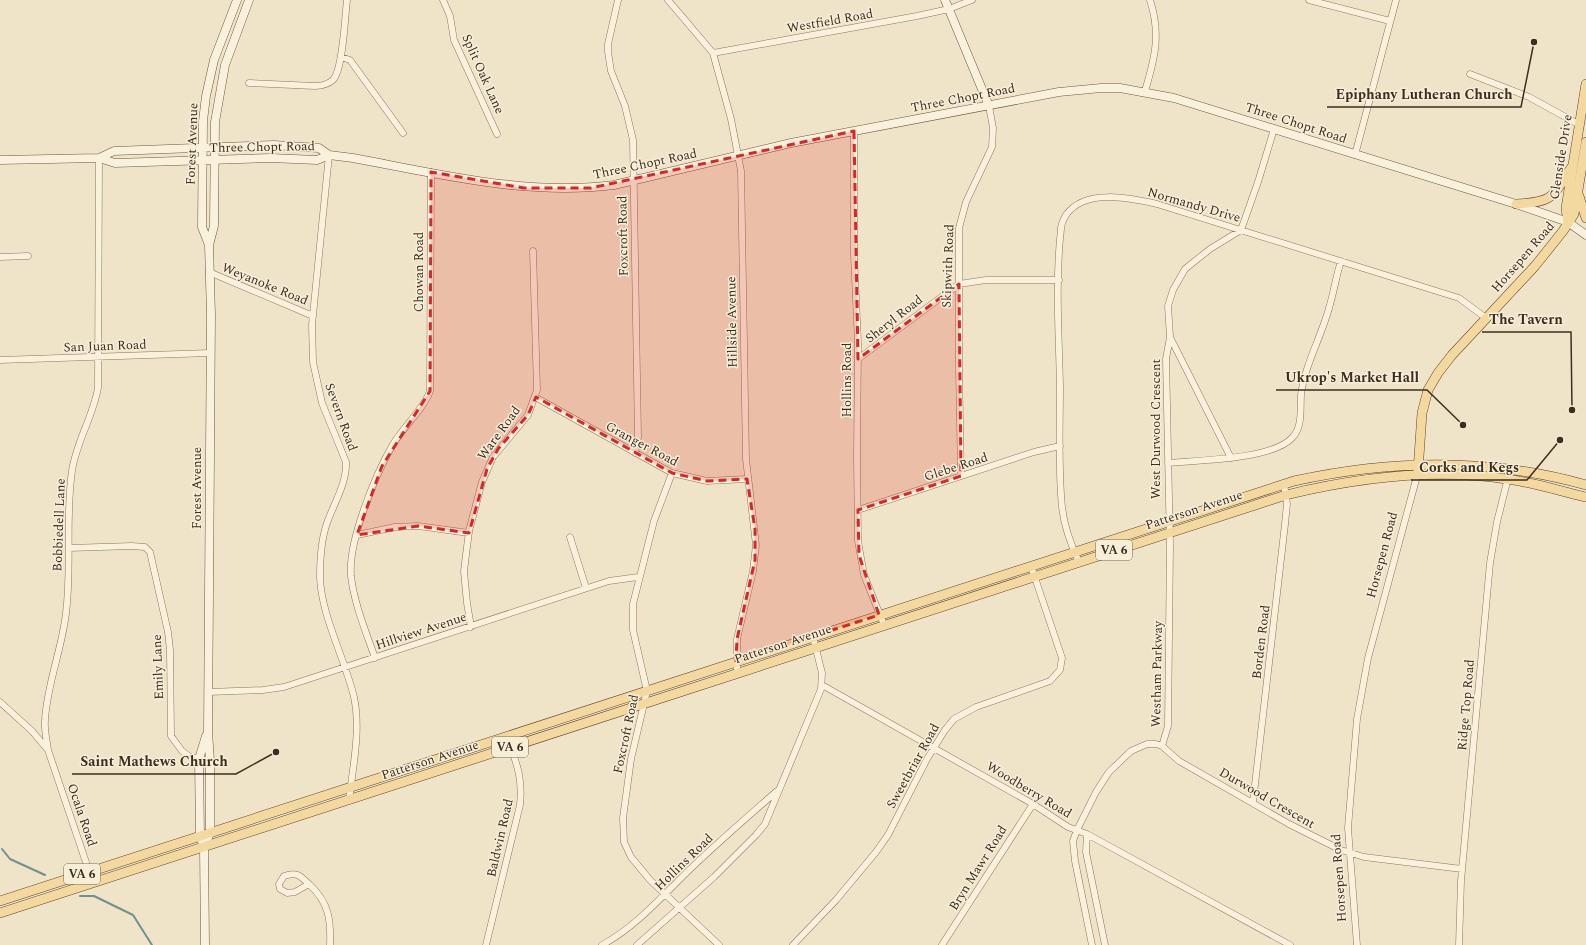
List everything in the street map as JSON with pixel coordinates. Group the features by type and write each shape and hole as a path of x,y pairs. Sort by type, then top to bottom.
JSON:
{"main road":[{"name":"Forest Avenue","path":"209,245 202,227 203,121 208,84 218,48 238,0"},
{"name":"Forest Avenue","path":"204,847 210,833 210,761 208,732 210,354 209,245 214,226 214,147 216,110 221,80 249,0"},
{"name":"Skipwith Road","path":"945,0 989,106"},
{"name":"Glenside Drive","path":"1568,222 1566,208 1586,84"},
{"name":"Three Chopt Road","path":"100,158 114,151 203,147 295,146 319,148 329,155 501,184 546,189 591,188 634,181 739,155 854,131 1084,89 1120,88 1145,91 1174,98 1516,204 1568,222 1586,235"},
{"name":"Glenside Drive","path":"1568,222 1574,214 1586,142"},
{"name":"Three Chopt Road","path":"0,160 100,158 115,163 270,158 317,160 329,155"},
{"path":"1516,204 1537,203 1549,199 1554,195 1573,165"},
{"path":"1578,192 1586,218"},
{"name":"Horsepen Road","path":"1417,476 1422,413 1428,390 1445,363 1555,242 1568,222"},
{"name":"Patterson Avenue","path":"0,901 1284,484 1351,470 1418,465 1453,465 1586,485"},
{"name":"Patterson Avenue","path":"0,913 1286,495 1340,484 1417,476 1509,474 1586,497"},
{"name":"Forest Avenue","path":"205,945 204,847 200,836 199,759 208,732"}],"street":[{"path":"249,83 320,86 329,83 336,76 339,68 347,0"},
{"name":"Split Oak Lane","path":"443,0 450,16 454,40 497,134"},
{"name":"Foxcroft Road","path":"618,0 608,44 608,52 611,71 630,123 633,140 638,437 635,453"},
{"name":"Hillside Avenue","path":"668,0 713,53 739,155 741,171 747,479 755,529 755,560 737,639 737,673"},
{"name":"Westfield Road","path":"713,53 863,27 949,9 972,0"},
{"path":"1145,91 1156,50 1155,18 1150,0"},
{"path":"1310,0 1390,21"},
{"path":"1355,155 1396,0"},
{"path":"340,57 350,60 403,133"},
{"path":"1470,74 1528,97 1580,125"},
{"name":"Skipwith Road","path":"962,476 960,461 958,284 959,228 962,214 971,189 992,147 993,128 989,106"},
{"path":"1241,230 1258,182 1274,129"},
{"name":"Hollins Road","path":"854,131 854,255 858,359 859,555 864,575 884,625"},
{"name":"Severn Road","path":"329,155 312,347 314,374 322,403 346,462 345,475 323,535 320,559 322,591 354,698 357,731 349,800"},
{"name":"Bobbiedell Lane","path":"48,750 44,722 47,698 67,613 69,496 72,469 81,439 95,405 98,388 100,158"},
{"name":"Chowan Road","path":"375,658 352,583 351,557 372,490 392,446 428,396 430,372 431,172"},
{"name":"Normandy Drive","path":"1079,562 1074,552 1062,508 1060,446 1059,280 1062,221 1075,206 1089,201 1107,198 1137,200 1157,204 1459,298 1475,308 1486,318"},
{"name":"West Durwood Crescent","path":"1168,521 1166,359 1170,337 1168,306 1173,290 1181,273 1191,262 1241,230"},
{"name":"Ware Road","path":"471,627 464,586 469,533 482,482 498,449 528,415 535,397 537,382 533,251"},
{"path":"0,257 28,256"},
{"path":"1168,463 1231,458 1268,450 1291,439 1299,422 1303,386 1330,307 1341,261"},
{"name":"Weyanoke Road","path":"209,272 314,316"},
{"name":"Sheryl Road","path":"858,359 958,284 986,280 1059,280"},
{"name":"West Durwood Crescent","path":"1170,337 1231,458"},
{"name":"San Juan Road","path":"0,360 210,354"},
{"name":"Granger Road","path":"535,397 672,473 707,481 747,479"},
{"name":"Glebe Road","path":"858,510 1034,452 1060,446"},
{"name":"Foxcroft Road","path":"672,473 654,521 638,577 633,604 633,630 647,691 630,767 623,818 624,842 640,869 664,896 719,945"},
{"name":"Ridge Top Road","path":"1459,945 1462,868 1490,563 1497,522 1509,474"},
{"name":"Horsepen Road","path":"1357,945 1348,828 1357,720 1362,688 1376,628 1417,476"},
{"name":"Borden Road","path":"1253,802 1279,576 1286,504 1284,484"},
{"name":"Westham Parkway","path":"1092,945 1075,861 1073,841 1096,792 1115,764 1131,751 1140,747 1156,744 1162,746 1168,726 1168,521"},
{"path":"357,535 396,527 418,526 469,533"},
{"path":"570,537 586,588"},
{"name":"Emily Lane","path":"68,548 132,546 145,547 148,550 152,556 168,632 170,650 171,736 182,751 190,757 210,761"},
{"name":"Sweetbriar Road","path":"793,945 836,900 876,852 888,834 934,748 949,724 963,713 1050,681 1060,670 1062,658 1031,566"},
{"name":"Hillview Avenue","path":"208,692 270,689 304,681 586,588 609,581 638,577"},
{"name":"Hollins Road","path":"636,945 679,908 759,832 771,812 777,791 793,761 822,685 822,673 813,637"},
{"name":"Woodberry Road","path":"822,685 1033,804 1068,827 1087,834 1290,945"},
{"name":"Ocala Road","path":"0,702 32,731 48,750 93,883"},
{"name":"Baldwin Road","path":"486,945 520,805 520,775 508,736"},
{"name":"Durwood Crescent","path":"1162,746 1179,761 1322,842 1349,853 1462,868"},
{"name":"Hollins Road","path":"602,945 617,936 664,896 680,879 777,791"},
{"name":"Bryn Mawr Road","path":"942,945 1033,804"},
{"path":"1087,834 1086,852 1105,945"},
{"path":"309,884 295,892 286,893 280,889 279,884 280,880 284,876 295,873 300,874 319,894 327,906 331,924 330,945"}],"highlighted area":[{"path":"854,131 858,359 959,284 961,476 858,510 859,555 879,615 736,661 737,639 755,560 755,529 747,479 707,481 672,473 536,397 528,415 498,449 487,469 469,533 418,526 357,535 382,466 430,391 431,172 524,188 591,188"}],"waterway":[{"path":"2,849 10,859 45,875"},
{"path":"80,896 94,896 133,915 152,945"}],"place":[{"name":"Epiphany Lutheran Church","path":"1534,42"},
{"name":"The Tavern","path":"1572,410"},
{"name":"Ukrop's Market Hall","path":"1463,425"},
{"name":"Corks and Kegs","path":"1560,440"},
{"name":"Saint Mathews Church","path":"276,752"}]}
